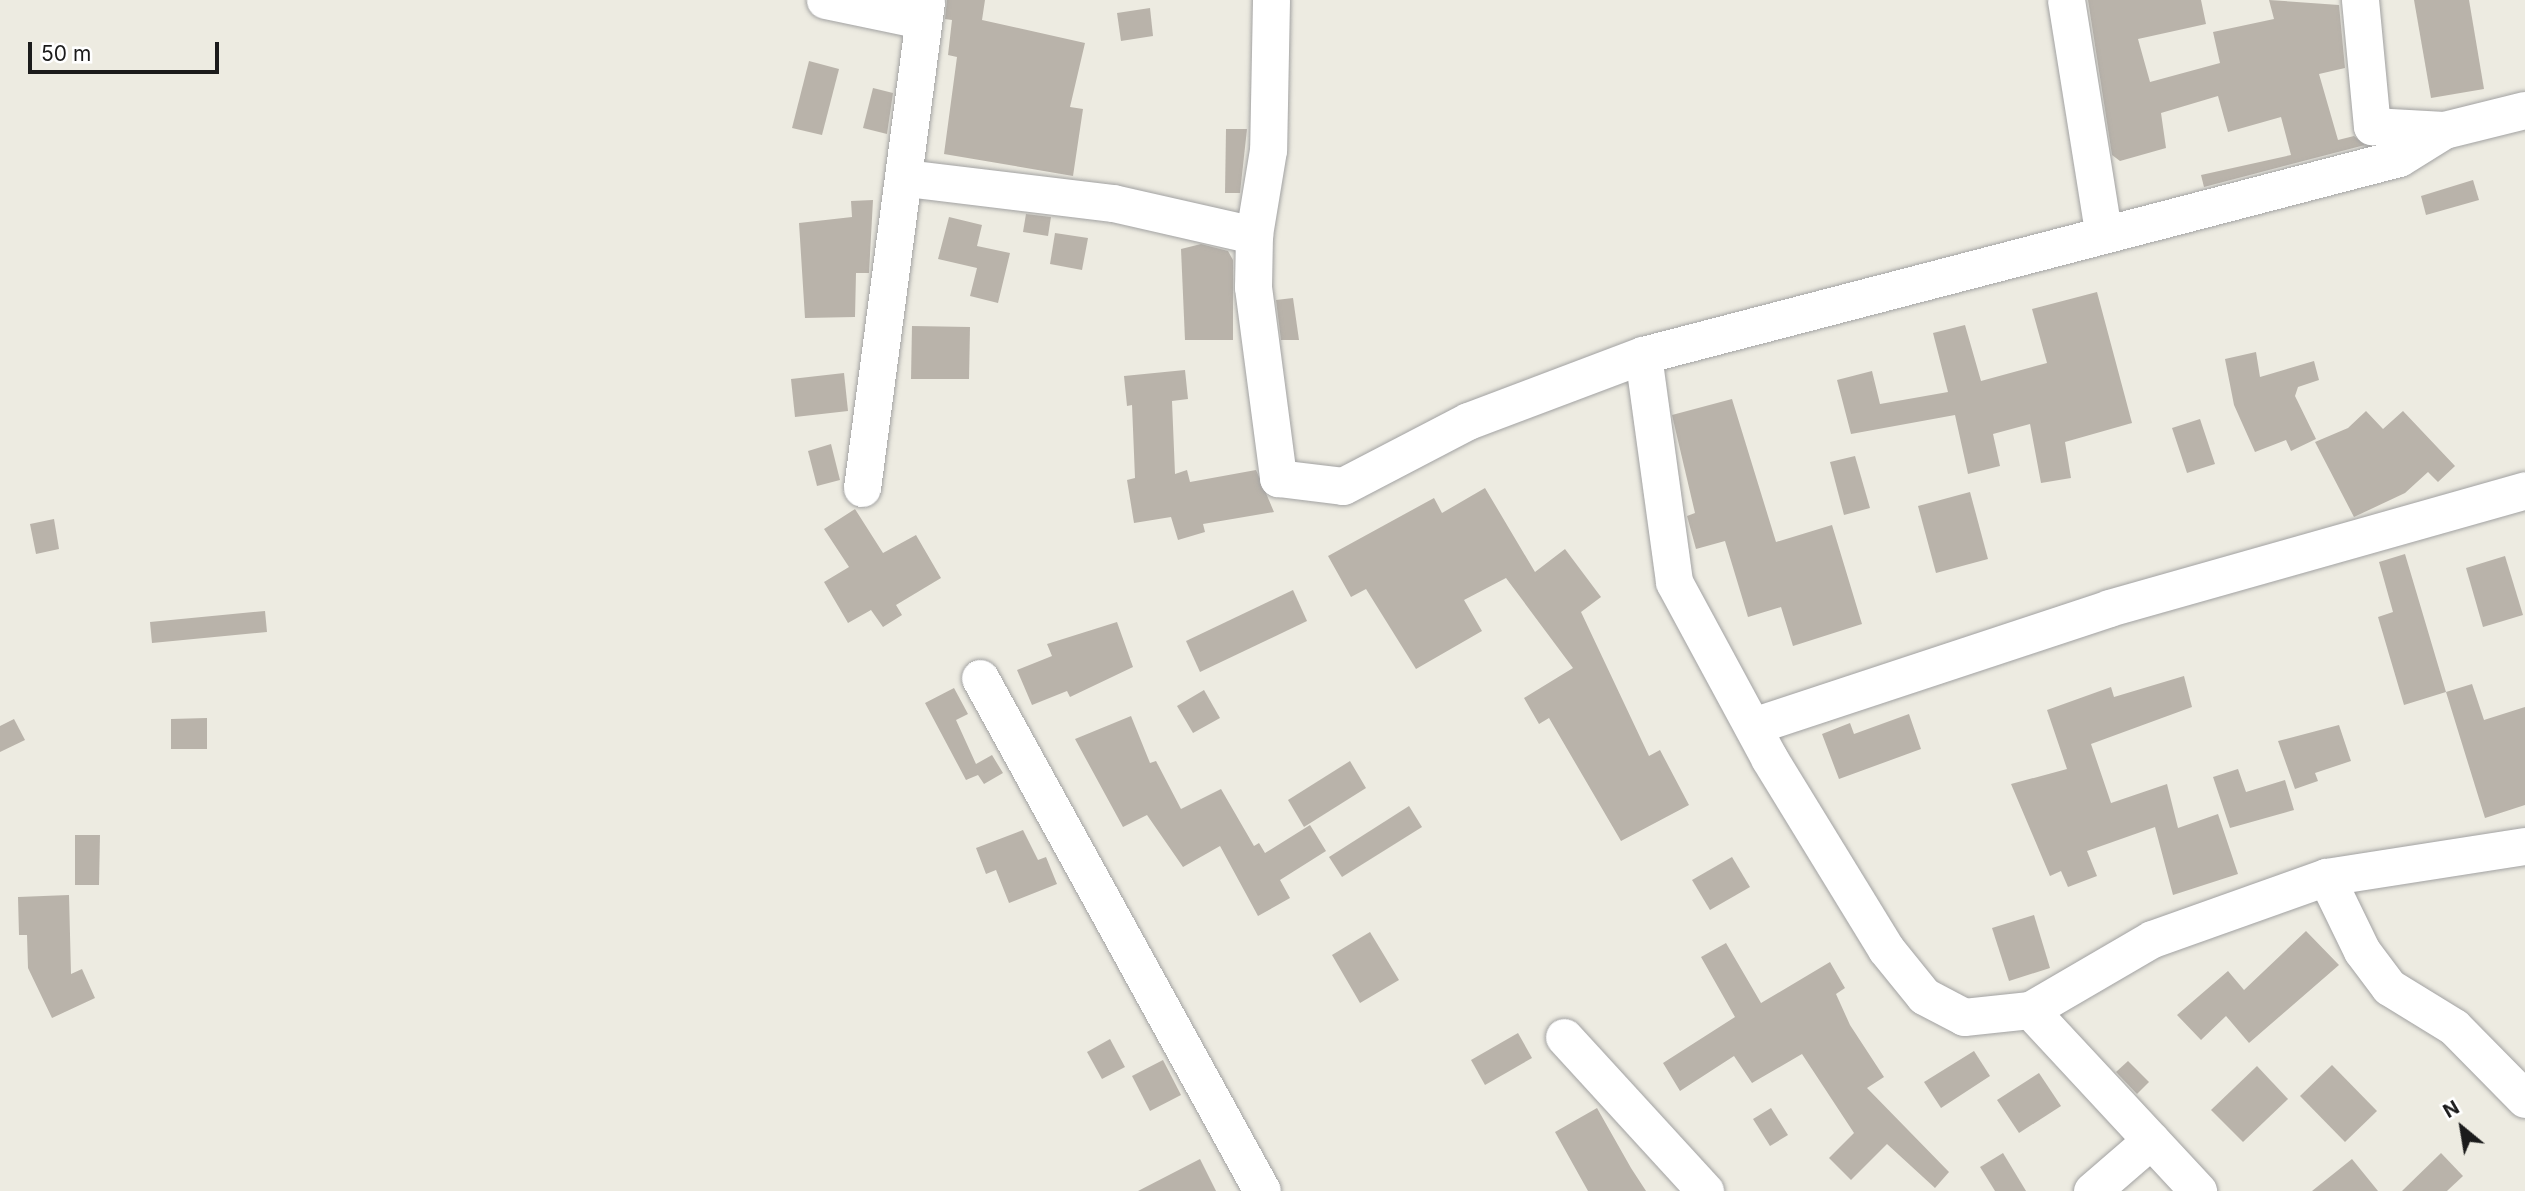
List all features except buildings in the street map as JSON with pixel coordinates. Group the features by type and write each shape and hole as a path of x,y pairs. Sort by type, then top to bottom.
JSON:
{"street":[{"path":"825,0 924,10 906,178 862,488"},
{"path":"1271,0 1268,150 1254,235 1253,287 1278,478 1343,486 1468,421 1643,355 2104,231 2399,158 2444,130"},
{"path":"2066,0 2104,231"},
{"path":"2360,0 2372,126 2444,130 2525,110"},
{"path":"906,178 1113,203 1254,235"},
{"path":"1643,355 1674,582 1753,726 1886,949 1924,996 1964,1017 2030,1010 2152,939 2326,877 2525,846"},
{"path":"1753,726 2109,608 2525,490"},
{"path":"980,678 1262,1191"},
{"path":"2326,877 2362,951 2389,987 2454,1027 2525,1099"},
{"path":"2030,1010 2198,1191"},
{"path":"1564,1037 1705,1191"},
{"path":"2092,1191 2151,1140"}]}
